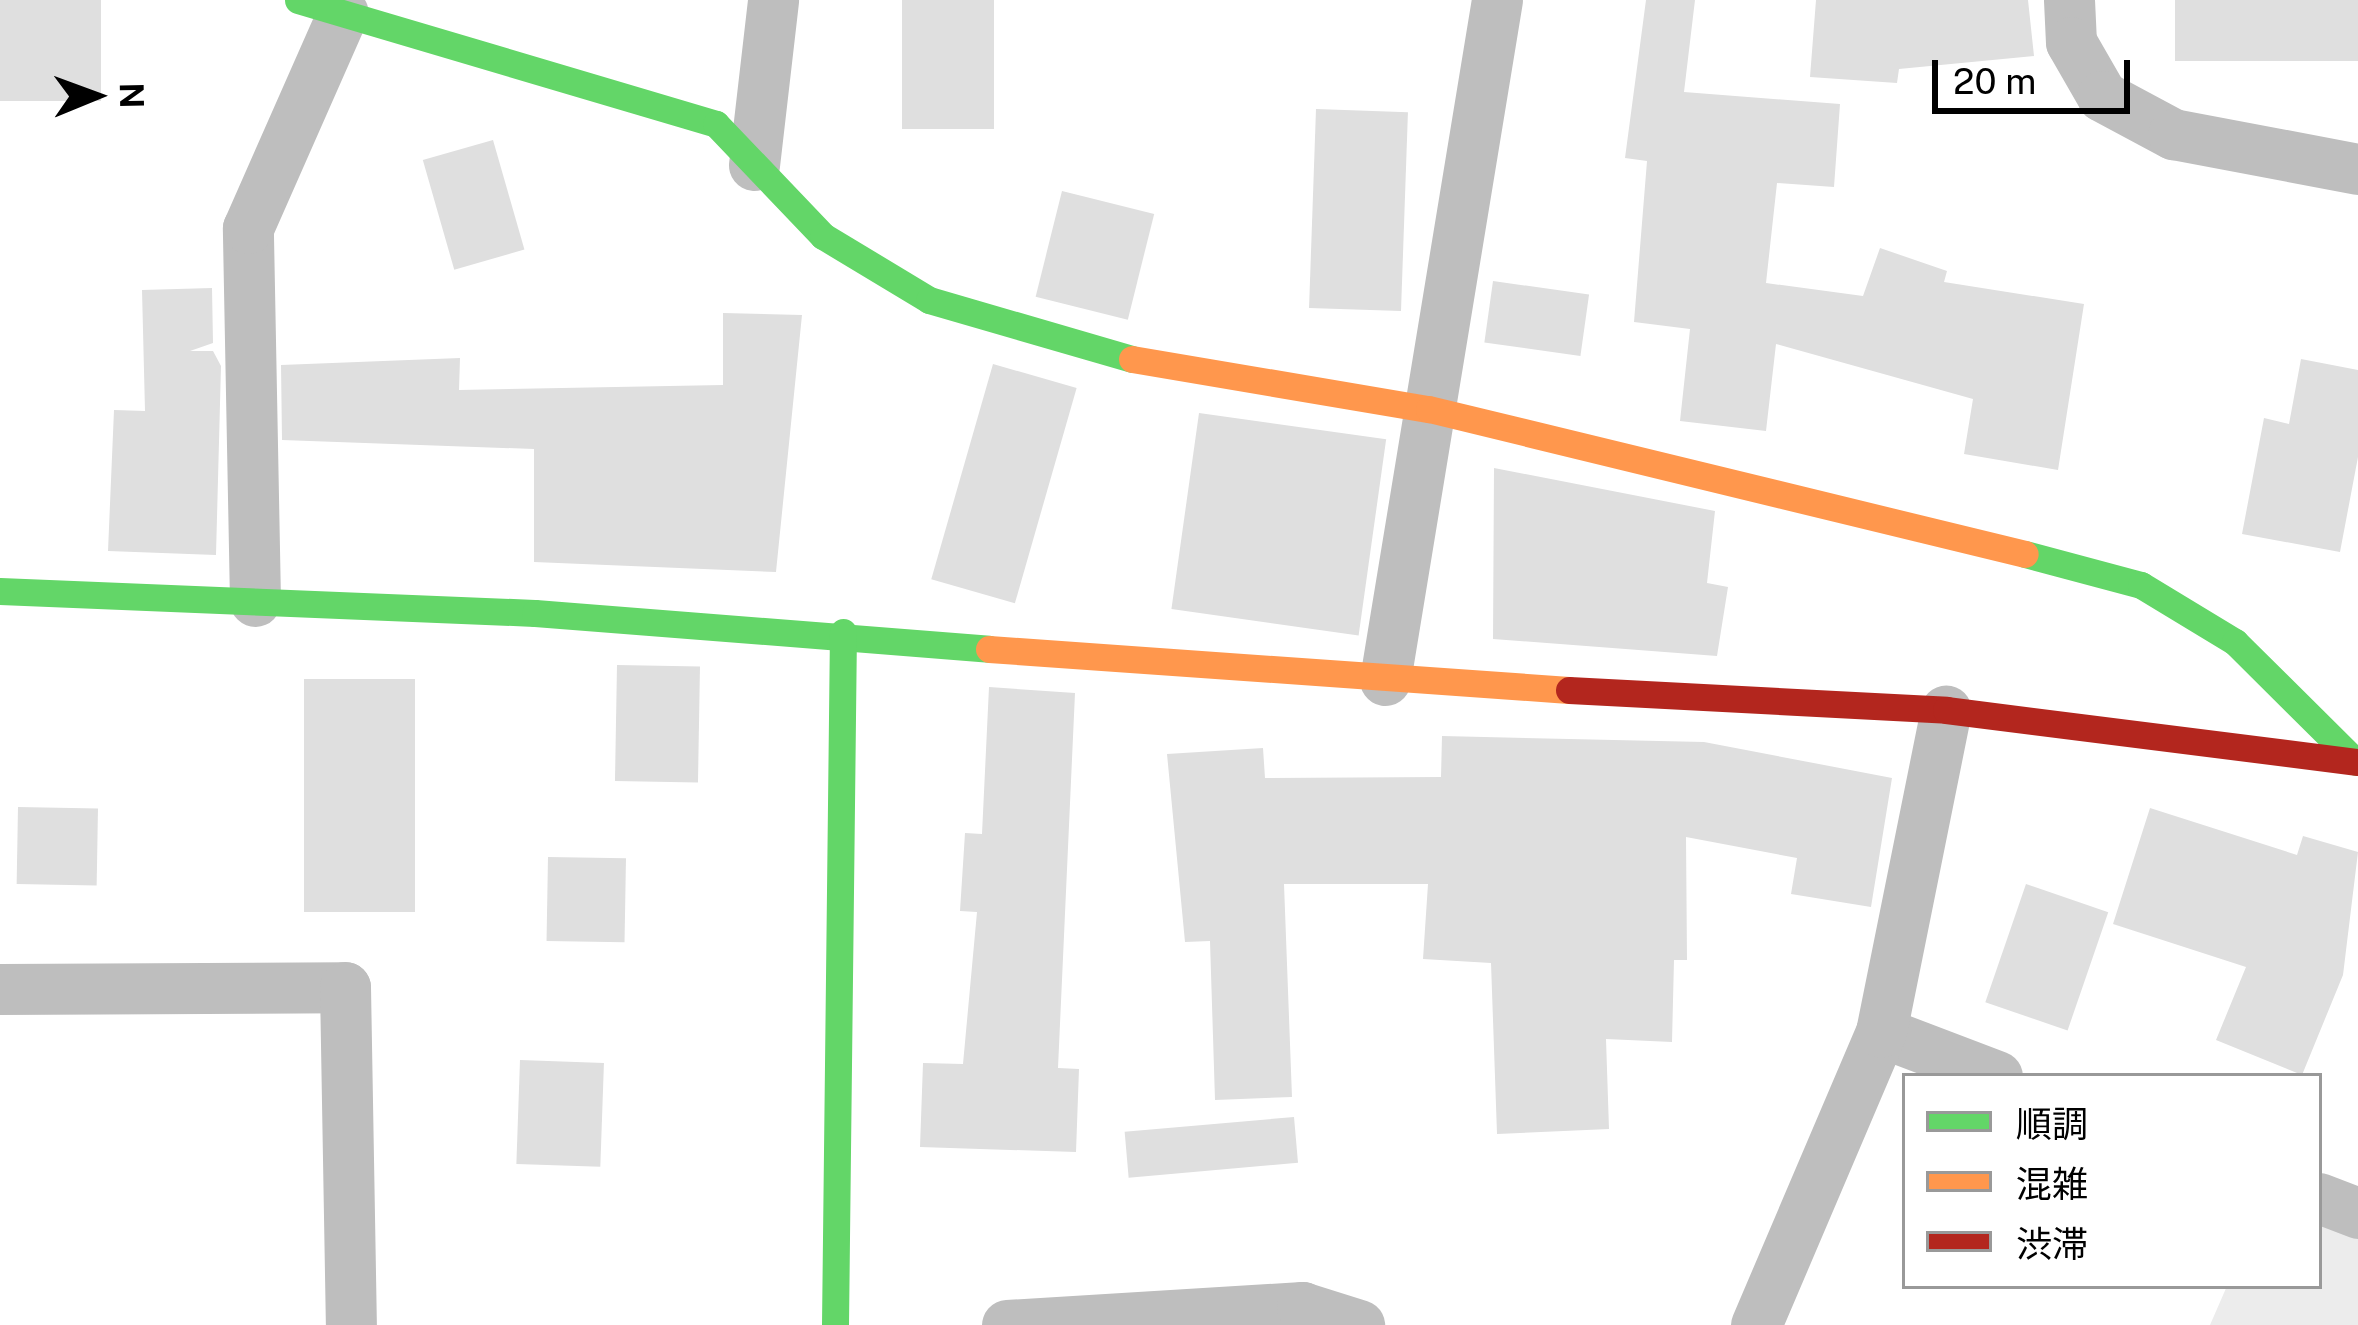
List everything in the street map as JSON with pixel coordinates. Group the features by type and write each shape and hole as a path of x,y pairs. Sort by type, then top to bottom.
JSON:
{"street":[{"path":"754,165 773,0"},
{"path":"1385,680 1497,0"},
{"path":"2069,0 2071,43 2102,96 2173,134 2358,169"},
{"path":"255,601 248,228 320,7 716,124 823,236 929,299 1084,351 1429,410 2141,585 2235,642 2357,762"},
{"path":"0,591 843,632 1385,680 1946,710 2357,762"},
{"path":"835,1325 843,632"},
{"path":"1756,1325 1880,1032 1946,710"},
{"path":"0,989 345,987 351,1325"},
{"path":"1880,1032 1989,1073"},
{"path":"2322,1199 2358,1213"},
{"path":"1007,1325 1302,1307 1359,1325"}],"shaded area":[{"path":"2322,1199 2358,1213 2358,1325 2210,1325 2226,1289 2322,1289"}],"building":[{"path":"0,0 101,0 101,101 0,101"},
{"path":"902,0 994,0 994,129 902,129"},
{"path":"1646,0 1695,0 1684,92 1840,104 1834,187 1777,183 1766,283 1863,296 1880,248 1947,271 1944,282 2084,304 2058,470 1964,454 1973,399 1776,344 1766,431 1680,421 1690,329 1634,322 1647,161 1625,158"},
{"path":"1816,0 2028,0 2034,56 1899,69 1897,83 1810,77"},
{"path":"2175,0 2358,0 2358,61 2175,61"},
{"path":"1316,109 1408,112 1401,311 1309,308"},
{"path":"493,140 524,250 454,270 423,160"},
{"path":"1062,191 1154,214 1128,320 1036,297"},
{"path":"1493,281 1589,294 1580,356 1484,342"},
{"path":"212,288 213,343 190,351 213,351 221,366 216,555 108,551 114,410 145,411 142,290"},
{"path":"723,313 802,315 776,572 534,562 534,449 282,440 281,365 460,358 459,390 723,385"},
{"path":"2301,359 2358,370 2358,457 2340,552 2242,534 2264,418 2289,424"},
{"path":"993,364 1077,388 1015,603 931,579"},
{"path":"1199,413 1386,439 1359,635 1171,609"},
{"path":"1494,468 1715,511 1707,583 1728,587 1717,656 1493,639"},
{"path":"617,665 700,666 698,782 615,781"},
{"path":"304,679 415,679 415,912 304,912"},
{"path":"989,687 1075,693 1058,1068 1079,1069 1076,1152 920,1147 923,1063 963,1064 977,912 960,911 965,833 982,834"},
{"path":"1442,736 1704,742 1892,778 1871,907 1791,894 1797,858 1686,837 1687,960 1674,960 1672,1042 1606,1039 1609,1129 1497,1134 1491,963 1423,959 1428,884 1284,884 1292,1097 1215,1100 1210,941 1185,942 1167,754 1263,748 1265,778 1441,777"},
{"path":"18,807 98,808 97,885 17,884"},
{"path":"2150,808 2297,855 2303,836 2358,852 2343,975 2303,1073 2216,1040 2246,967 2113,924"},
{"path":"548,857 626,858 625,942 547,941"},
{"path":"2026,884 2108,912 2068,1031 1985,1002"},
{"path":"520,1060 604,1063 600,1167 516,1164"},
{"path":"1294,1117 1298,1163 1129,1178 1125,1132"}],"traffic: fast":[{"path":"298,0 716,124 823,236 929,300 1132,359"},
{"path":"2025,554 2141,585 2235,642 2356,762"},
{"path":"0,591 535,613 989,649"},
{"path":"835,1325 843,632"}],"traffic: slow":[{"path":"1132,359 1429,409 2025,554"},
{"path":"989,649 1569,690"}],"traffic: jam":[{"path":"1569,690 1946,710 2358,762"}]}
